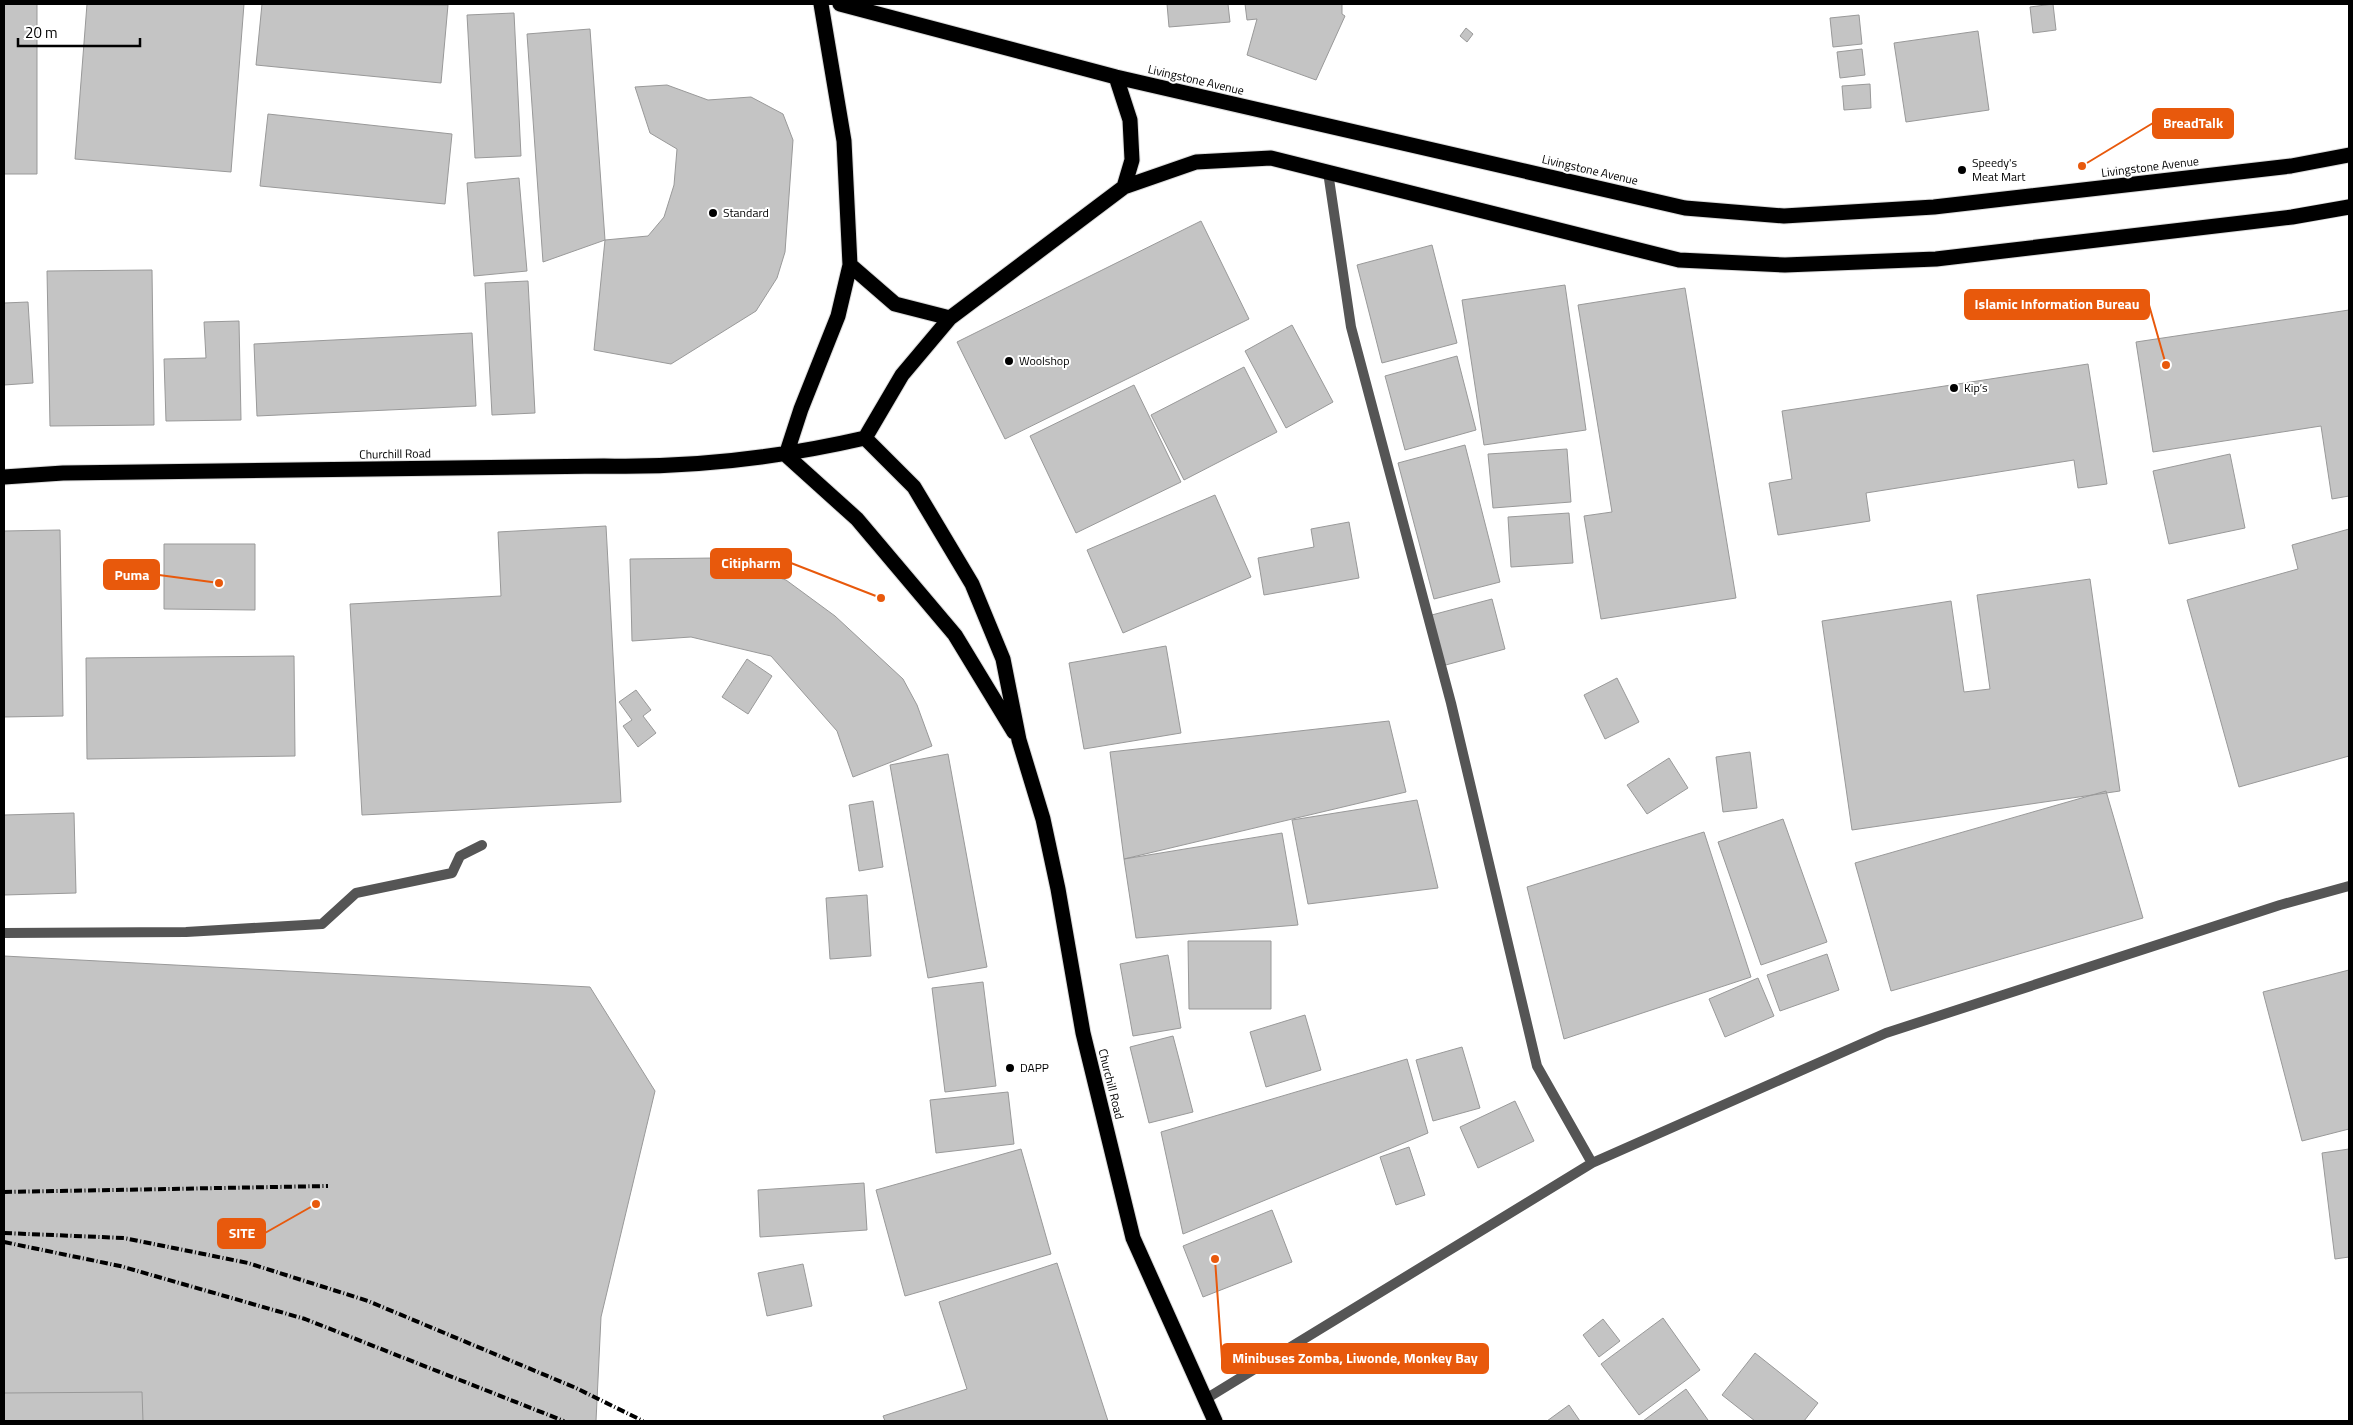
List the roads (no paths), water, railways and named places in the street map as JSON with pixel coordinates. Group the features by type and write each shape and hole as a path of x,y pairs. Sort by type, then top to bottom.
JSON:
{"highway":[{"path":"821,4 844,141 850,265 838,316 801,409 786,455 857,519 955,635 1019,740"},
{"name":"Livingstone Avenue","path":"840,4 1116,77 1685,208 1784,216 1934,207 2291,166 2349,155"},
{"path":"1116,77 1130,120 1132,160 1124,187"},
{"path":"1019,740 1003,659 972,584 914,487 865,438 902,374 950,318 1124,187 1196,162 1271,158 1679,260 1785,264 1936,259 2292,217 2349,207"},
{"path":"850,265 895,304 950,318"},
{"name":"Churchill Road","path":"4,477 63,473 653,467 718,463 786,455 865,438"},
{"name":"Churchill Road","path":"1019,740 1043,819 1058,888 1083,1033 1133,1238 1215,1421"}],"street":[{"path":"1328,172 1351,327 1451,703 1537,1066 1592,1163"},
{"path":"4,933 186,932 322,924 356,893 452,874 460,856 482,845"},
{"path":"1204,1400 1592,1163 1886,1033 2271,908 2349,886"}],"railway":[{"path":"4,1192 328,1186"},
{"path":"4,1233 124,1238 248,1263 368,1301 576,1388 643,1421"},
{"path":"4,1242 120,1266 305,1319 564,1421"}],"place":[{"name":"BreadTalk","path":"2082,166"},
{"name":"Speedy's Meat Mart","path":"1962,170"},
{"name":"Standard","path":"713,213"},
{"name":"Woolshop","path":"1009,361"},
{"name":"Islamic Information Bureau","path":"2166,365"},
{"name":"Kip’s","path":"1954,388"},
{"name":"Puma","path":"219,583"},
{"name":"Citipharm","path":"881,598"},
{"name":"DAPP","path":"1010,1068"},
{"name":"SITE","path":"316,1204"},
{"name":"Minibuses Zomba, Liwonde, Monkey Bay","path":"1215,1259"}]}
